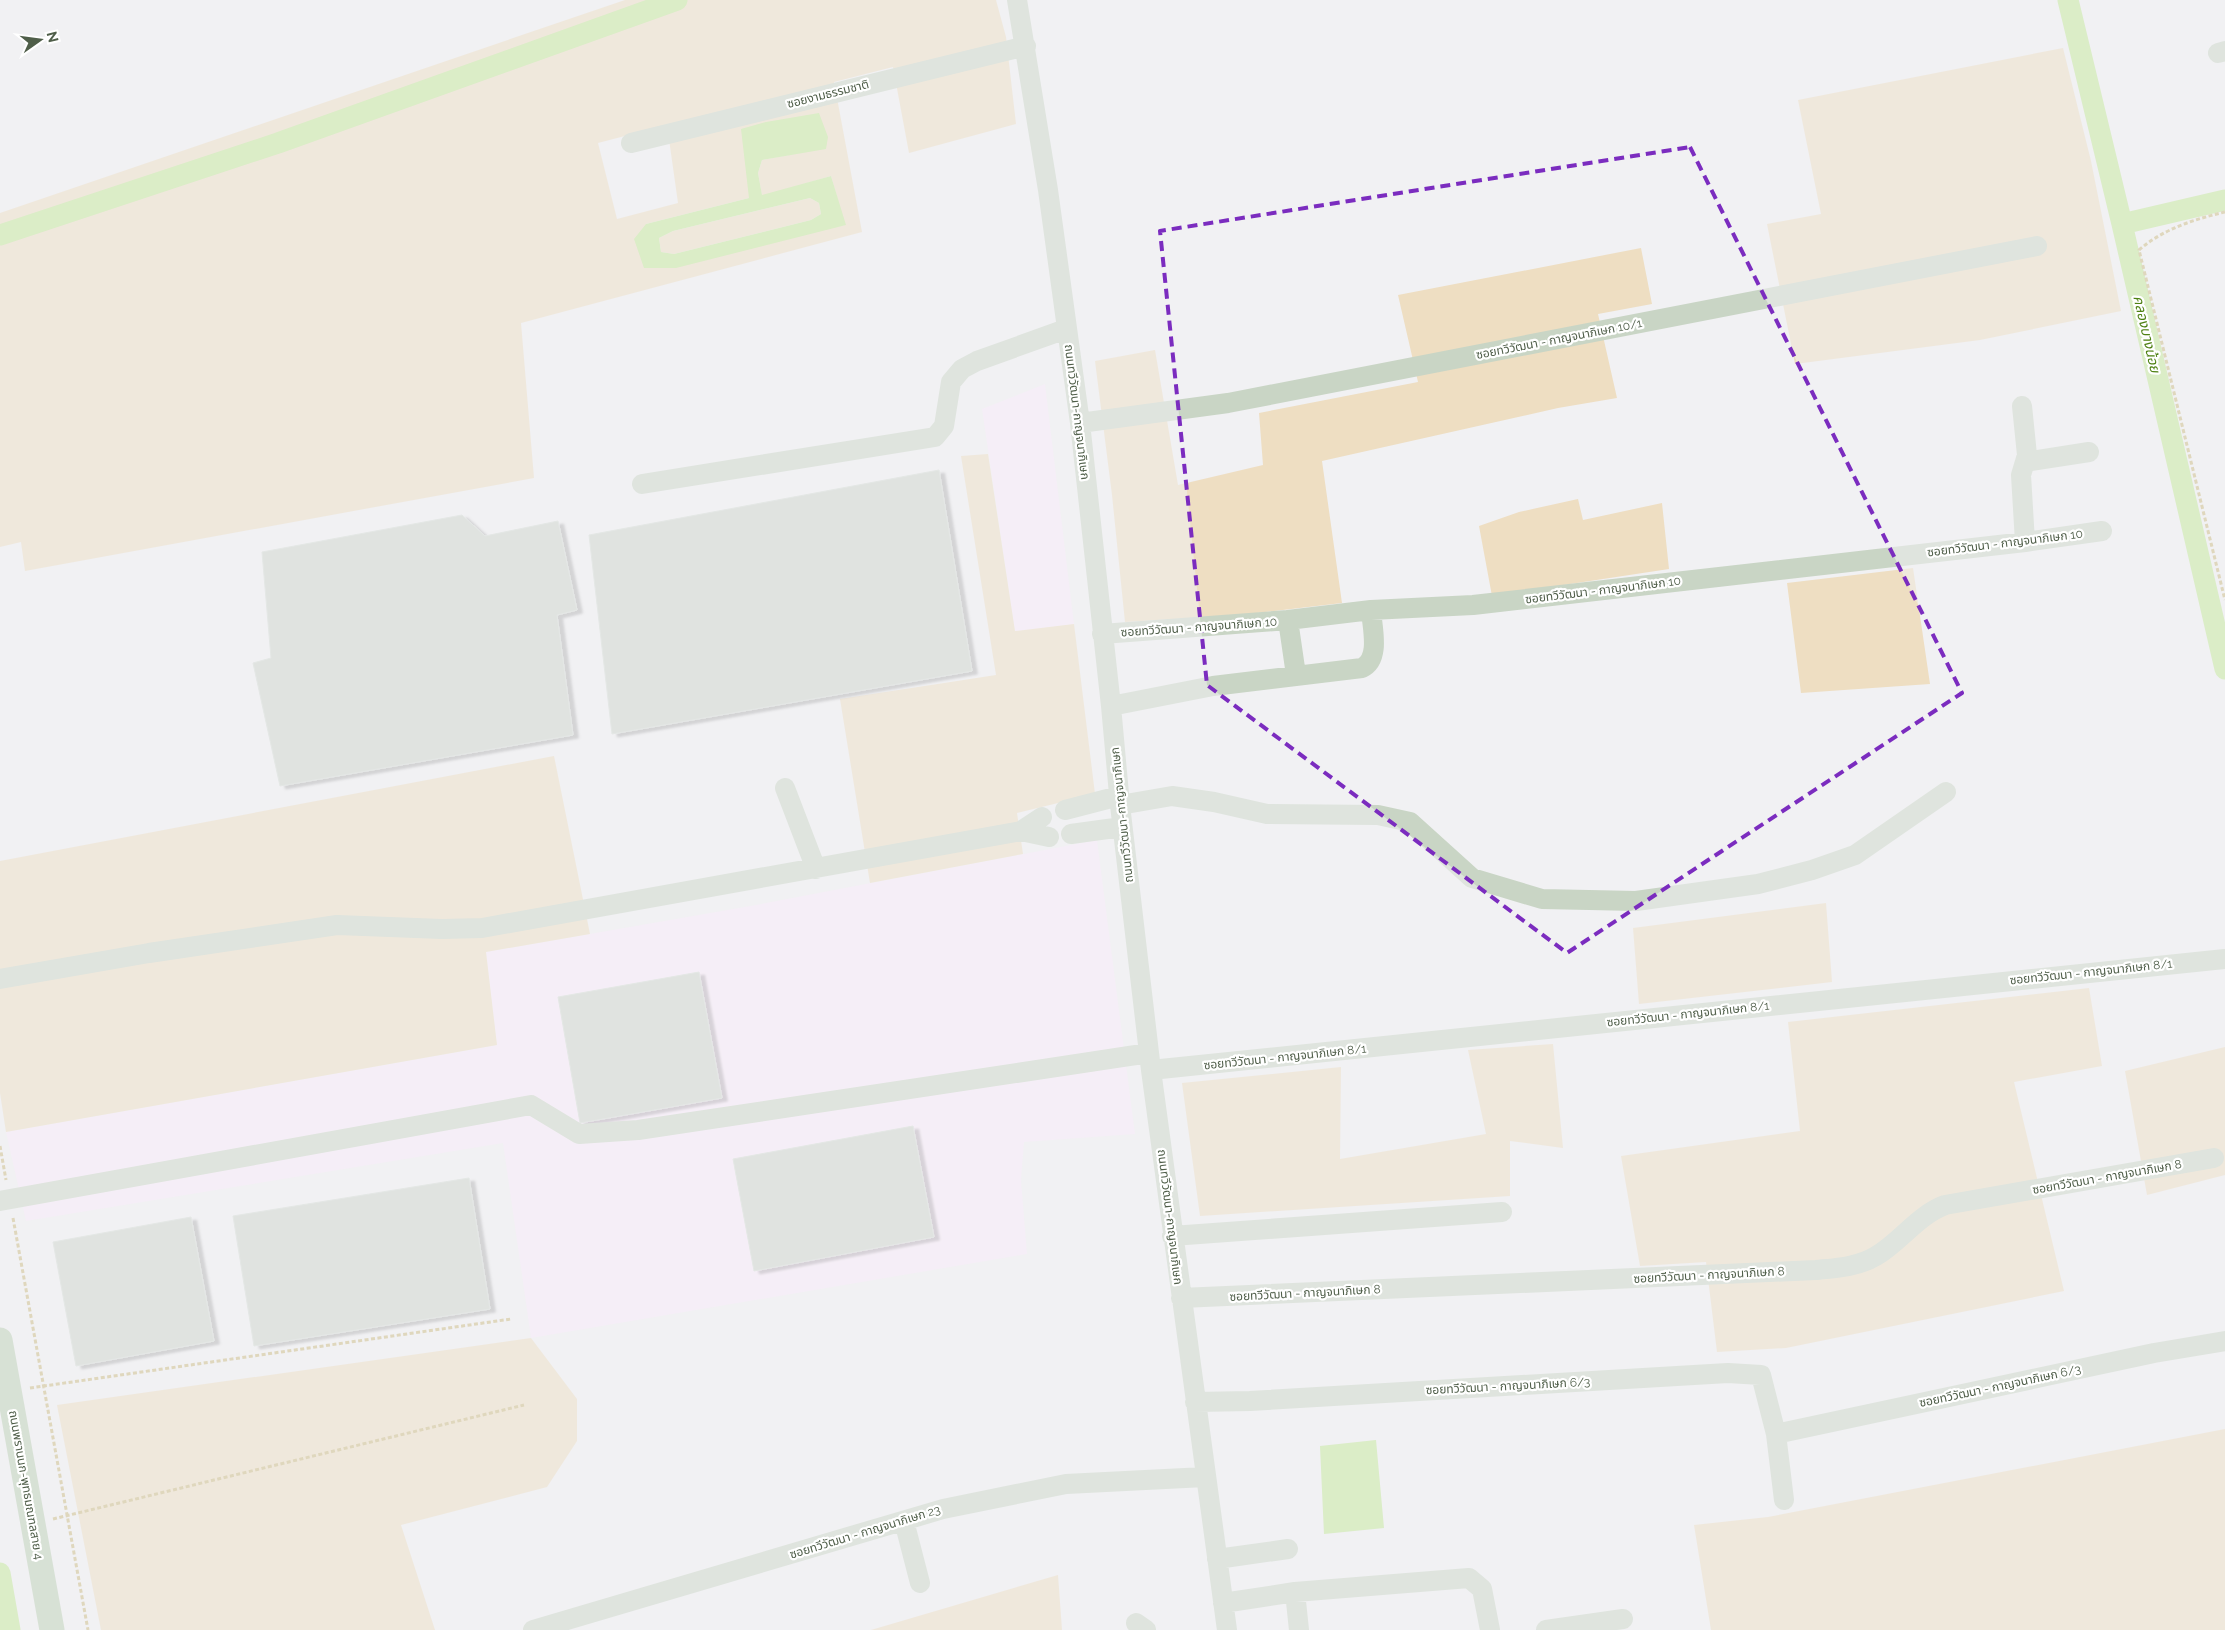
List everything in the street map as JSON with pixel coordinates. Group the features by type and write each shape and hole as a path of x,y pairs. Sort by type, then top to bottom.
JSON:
{"main road":[{"name":"ถนนพรานนก-พุทธมณฑลสาย 4","path":"0,1340 52,1630"}],"street":[{"name":"ถนนทวีวัฒนา-กาญจนาภิเษก","path":"1017,0 1048,190 1080,423 1111,706 1119,801 1150,1061 1172,1236 1227,1630"},
{"name":"ซอยงามธรรมชาติ","path":"631,143 1026,46"},
{"name":"ซอยทวีวัฒนา - กาญจนาภิเษก 10/1","path":"1080,423 1228,402 2037,246"},
{"path":"642,484 934,437 944,426 951,382 962,369 977,361 1066,329"},
{"path":"2022,406 2027,438 2026,462 2021,476 2025,542"},
{"path":"2026,462 2088,452"},
{"name":"ซอยทวีวัฒนา - กาญจนาภิเษก 10","path":"1102,634 1288,620 1371,610 1473,605 2025,542 2102,531"},
{"path":"1111,706 1213,686 1362,668 1368,665 1374,649 1371,610"},
{"path":"1288,620 1296,675"},
{"path":"785,788 816,869"},
{"path":"1065,810 1119,801 1172,796 1214,802 1267,814 1378,815 1410,822 1472,878 1542,900 1636,902 1758,884 1812,870 1856,855 1946,792"},
{"path":"1021,831 1042,817"},
{"path":"1070,834 1122,828"},
{"path":"0,979 149,953 337,925 442,929 482,928 1021,831 1049,836"},
{"name":"ซอยทวีวัฒนา - กาญจนาภิเษก 8/1","path":"5,1200 531,1105 579,1134 638,1130 1150,1061 2225,959"},
{"name":"ซอยทวีวัฒนา - กาญจนาภิเษก 8","path":"1181,1298 1840,1268 1864,1262 1877,1256 1929,1214 1945,1205 2214,1158"},
{"path":"1172,1236 1502,1212"},
{"name":"ซอยทวีวัฒนา - กาญจนาภิเษก 6/3","path":"1776,1434 2154,1353 2225,1341"},
{"name":"ซอยทวีวัฒนา - กาญจนาภิเษก 6/3","path":"1195,1402 1260,1400 1728,1373 1761,1375 1776,1434 1784,1500"},
{"name":"ซอยทวีวัฒนา - กาญจนาภิเษก 23","path":"533,1630 944,1508 1051,1486 1103,1481 1205,1476"},
{"path":"904,1521 920,1583"},
{"path":"1217,1559 1288,1549"},
{"path":"1223,1603 1295,1592 1469,1578 1482,1589 1490,1630"},
{"path":"1295,1592 1298,1630"},
{"path":"1546,1630 1623,1619"}],"path":[{"path":"2225,212 2194,220 2151,239 2139,250 2225,600"},
{"path":"0,1146 5,1200 44,1386 88,1630"},
{"path":"9,1391 512,1319"},
{"path":"33,1524 524,1405"}],"highlighted area":[{"path":"1690,147 1962,693 1567,953 1207,685 1160,231"}],"shaded area":[{"path":"625,0 996,0 1006,37 1016,124 909,153 893,67 834,82 862,232 521,323 534,478 25,571 21,542 0,547 0,213","holes":["766,122 826,148 762,160 758,173 762,196 831,176 845,225 644,267 646,224 749,198","667,125 678,203 617,219 598,143"]},
{"path":"2063,48 2091,161 2121,311 1980,340 1795,364 1767,224 1821,214 1798,100"},
{"path":"819,113 828,137 826,149 762,160 758,173 762,195 831,176 846,225 676,268 644,268 634,239 646,224 749,198 741,129 766,122","holes":["810,198 819,203 821,214 811,220 674,254 661,252 659,238 673,231"]},
{"path":"810,198 819,203 821,214 811,220 674,254 661,252 659,238 673,231"},
{"path":"1641,248 1652,304 1598,314 1617,398 1558,408 1322,461 1342,603 1239,615 1125,622 1112,495 1095,361 1155,350 1178,485 1263,465 1259,413 1418,382 1398,295"},
{"path":"1045,384 1074,624 1015,632 982,409"},
{"path":"988,454 1015,631 1074,624 1095,794 1017,813 1023,854 870,883 840,699 996,675 961,456"},
{"path":"1578,499 1583,520 1662,503 1669,569 1492,596 1479,526 1519,512"},
{"path":"1913,568 1930,684 1801,693 1787,583"},
{"path":"554,756 590,934 486,952 497,1045 6,1132 0,1093 0,861"},
{"path":"1097,840 1135,1134 1024,1142 1021,1180 1027,1254 531,1338 503,1143 26,1221 6,1132 497,1045 486,952 756,905"},
{"path":"1826,903 1832,982 1639,1004 1633,928"},
{"path":"2089,988 2102,1066 2014,1082 2064,1291 1786,1348 1717,1352 1706,1262 1640,1266 1621,1156 1800,1131 1788,1022"},
{"path":"1553,1044 1563,1148 1510,1141 1510,1196 1200,1216 1182,1083 1341,1067 1340,1159 1486,1134 1468,1050"},
{"path":"2225,1047 2225,1175 2147,1195 2125,1071"},
{"path":"531,1338 577,1399 577,1441 547,1487 401,1525 435,1630 101,1630 57,1405"},
{"path":"2225,1429 2225,1630 1711,1630 1694,1525 1768,1517"},
{"path":"1376,1440 1384,1528 1324,1534 1320,1446"},
{"path":"1058,1575 1062,1630 871,1630"}],"building":[{"path":"939,470 972,671 612,734 589,535"},
{"path":"462,515 485,536 558,521 577,610 557,615 573,735 280,786 253,663 271,658 262,552"},
{"path":"699,972 722,1098 580,1123 558,997"},
{"path":"913,1126 934,1237 754,1271 733,1159"},
{"path":"469,1178 490,1309 254,1346 233,1216"},
{"path":"191,1217 214,1341 76,1366 53,1242"}],"waterway":[{"path":"0,235 278,143 677,0"},
{"name":"คลองบางน้อย","path":"2068,0 2225,669"},
{"path":"2122,224 2225,200"},
{"path":"0,1573 10,1630"}]}
